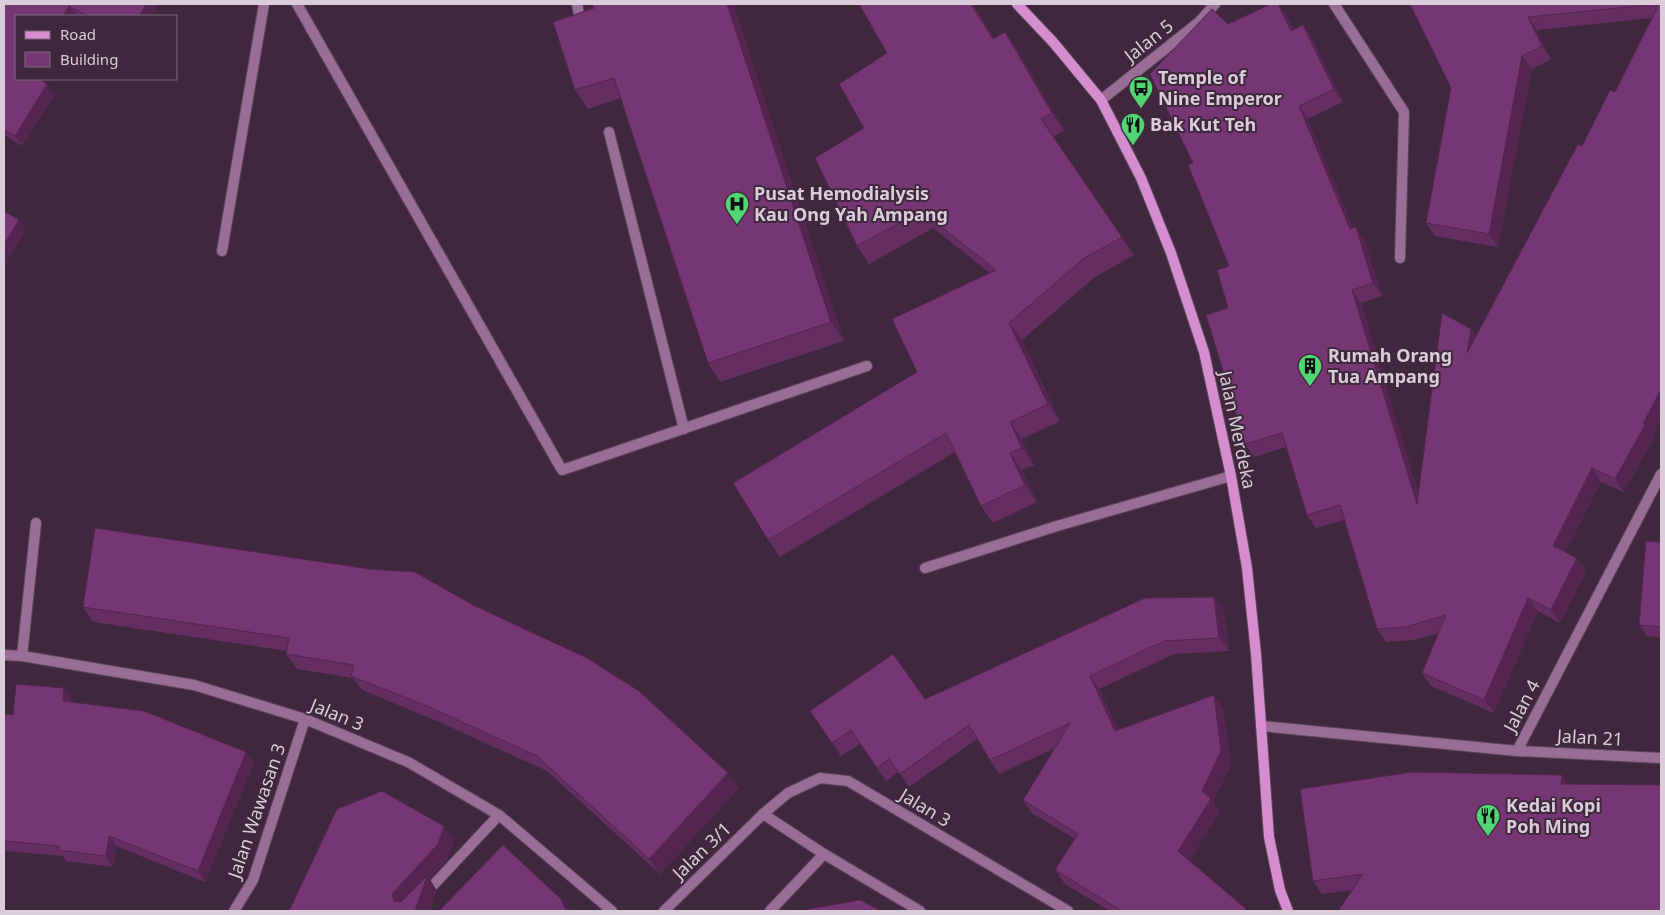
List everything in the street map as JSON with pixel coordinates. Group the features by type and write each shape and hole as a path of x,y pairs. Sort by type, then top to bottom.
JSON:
{"street":[{"path":"222,250 264,4"},
{"path":"297,4 562,470 867,366"},
{"path":"577,4 581,27"},
{"name":"Jalan Merdeka","path":"1017,4 1053,42 1101,100 1141,178 1171,252 1204,352 1231,476 1247,568 1269,837 1280,890 1288,911"},
{"name":"Jalan 5","path":"1101,100 1199,22 1215,4"},
{"path":"1334,4 1404,112 1400,258"},
{"path":"609,132 684,429"},
{"name":"Jalan 4","path":"1261,726 1517,751 1661,474"},
{"path":"925,568 1057,526 1231,476"},
{"path":"22,656 36,523"},
{"name":"Jalan 3","path":"4,655 22,656 194,685 305,719 408,762 499,816 612,911"},
{"name":"Jalan Wawasan 3","path":"234,911 253,880 305,719"},
{"name":"Jalan 21","path":"1517,751 1661,758"},
{"name":"Jalan 3","path":"763,814 788,793 820,778 848,781 1068,911"},
{"path":"763,814 824,854 920,911"},
{"name":"Jalan 3/1","path":"664,911 763,814"},
{"path":"408,911 499,816"},
{"path":"770,911 824,854"}],"building":[{"path":"4,4 146,4 140,15 86,15 69,6 64,15 15,15 15,80 41,80 47,84 15,136 4,129"},
{"name":"Pusat Hemodialysis Kau Ong Yah Ampang","path":"592,4 727,4 831,322 708,363 614,78 575,90 553,22 594,8"},
{"path":"859,4 971,4 993,39 1005,32 1052,113 1041,119 1122,237 1083,259 1009,323 1048,404 1010,422 1022,448 1010,453 1025,485 981,506 946,433 768,540 733,483 917,372 892,319 996,270 921,211 857,246 815,158 864,128 839,84 887,53"},
{"path":"1271,4 1278,4 1291,31 1303,25 1334,89 1299,106 1350,229 1356,227 1373,283 1352,290 1417,504 1442,313 1471,329 1467,353 1578,144 1582,146 1610,90 1615,92 1659,4 1661,4 1661,389 1643,424 1645,425 1615,479 1592,468 1553,546 1577,558 1551,610 1528,598 1484,700 1422,673 1446,615 1405,627 1377,629 1340,505 1307,515 1282,433 1245,444 1206,315 1228,308 1217,270 1229,266 1188,165 1193,163 1150,74 1212,9 1228,24"},
{"path":"1410,4 1659,4 1528,17 1542,46 1522,56 1489,234 1426,223 1451,88"},
{"path":"4,211 19,220 4,245"},
{"path":"95,528 369,569 415,572 473,605 587,658 639,691 728,773 649,859 537,756 427,706 351,676 354,665 286,654 289,638 83,607"},
{"path":"1646,541 1661,542 1661,627 1639,625"},
{"path":"1214,597 1219,638 1164,641 1090,676 1115,731 1214,695 1221,751 1202,791 1211,799 1178,851 1246,909 1244,911 1122,911 1055,870 1078,834 1023,800 1070,723 990,760 969,725 900,774 889,759 877,768 851,730 832,743 810,711 893,654 925,699 1145,598"},
{"path":"16,684 64,688 63,701 144,711 246,752 198,871 109,836 106,856 58,850 59,846 4,841 4,714 13,715"},
{"path":"1412,772 1562,775 1561,784 1661,785 1661,911 1338,911 1363,874 1313,881 1300,789"},
{"path":"382,791 444,826 438,844 392,894 394,901 401,902 427,876 415,911 289,911 337,809"},
{"path":"503,845 561,899 566,911 439,911"},
{"path":"860,900 881,911 807,911 809,909"}],"place":[{"name":"Temple of Nine Emperor","path":"1141,109"},
{"name":"Bak Kut Teh","path":"1133,146"},
{"name":"Pusat Hemodialysis Kau Ong Yah Ampang","path":"737,225"},
{"name":"Rumah Orang Tua Ampang","path":"1310,387"},
{"name":"Kedai Kopi Poh Ming","path":"1488,837"}]}
